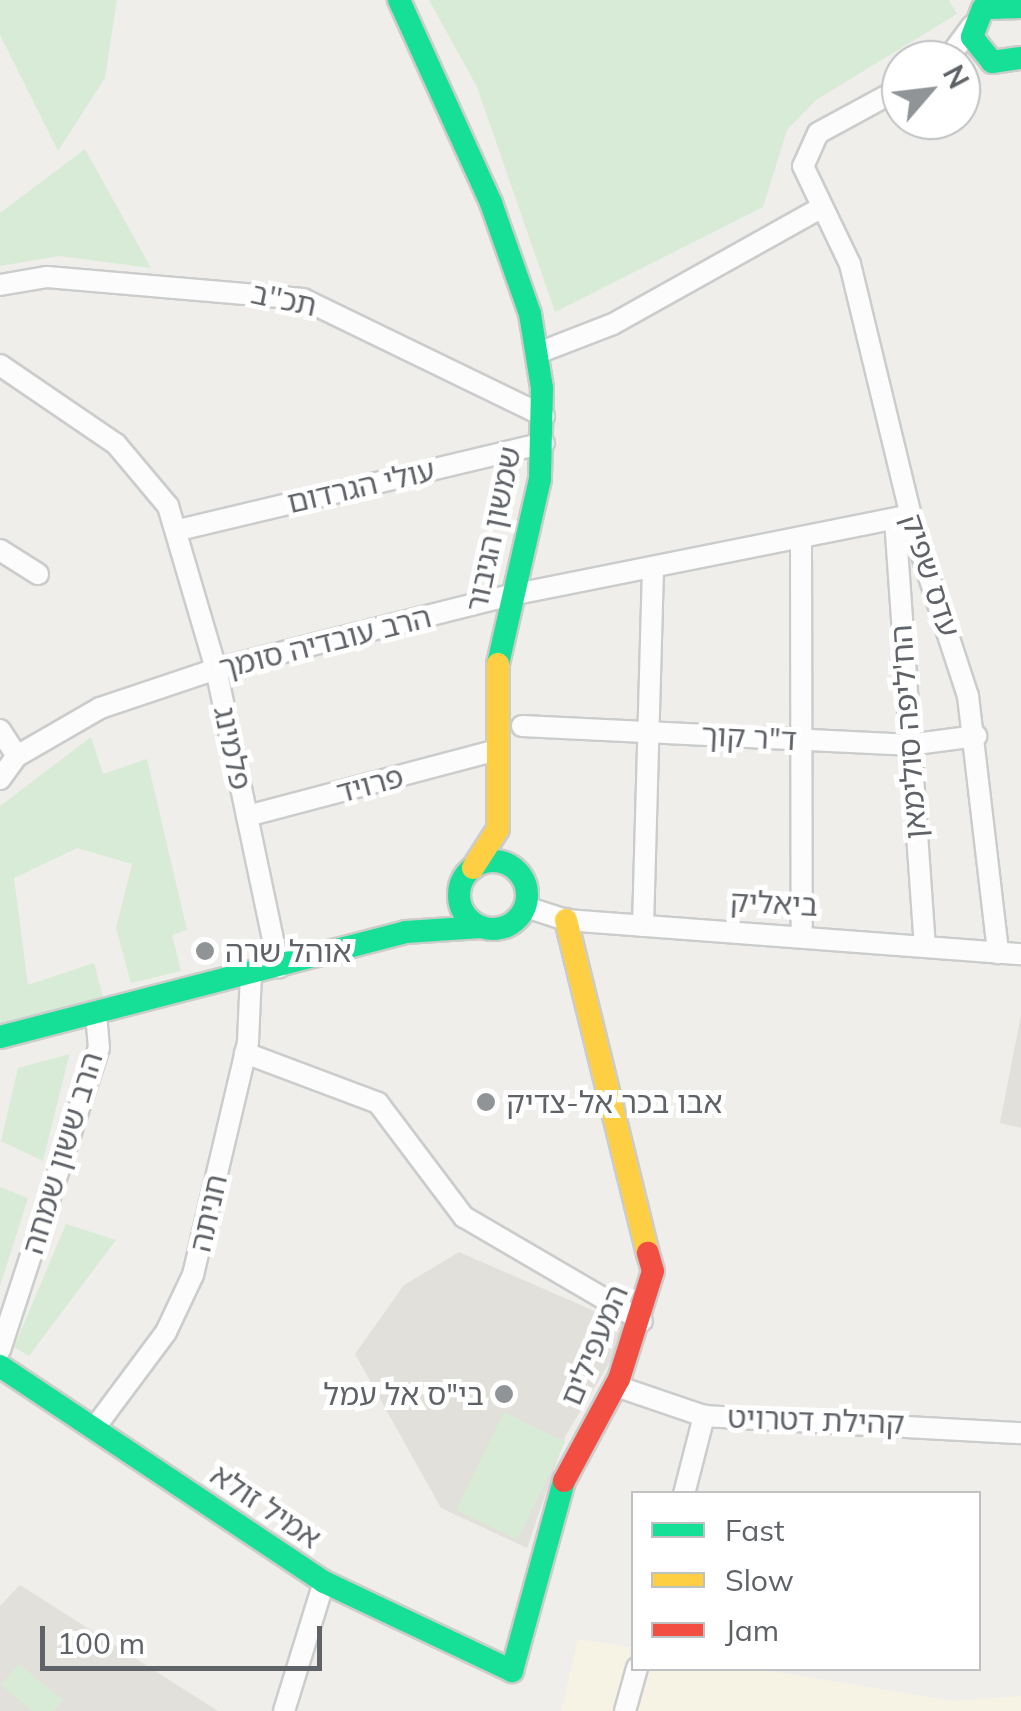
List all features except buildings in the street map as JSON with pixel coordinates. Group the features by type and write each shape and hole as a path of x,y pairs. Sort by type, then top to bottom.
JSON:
{"street":[{"name":"שמשון הגיבור","path":"396,0 491,202 538,352 544,416 544,443 492,691 498,830 466,877"},
{"path":"962,40 989,2 1021,7"},
{"path":"972,26 976,48 1009,65"},
{"path":"981,64 1009,65"},
{"name":"עדס שפיק","path":"881,100 810,142 803,166 819,209 850,264 903,517 976,736 998,952"},
{"path":"538,352 613,324 819,209"},
{"name":"תכ''ב","path":"0,285 47,278 304,299 544,416"},
{"path":"0,365 116,444 179,530"},
{"name":"עולי הגרדום","path":"179,530 544,443"},
{"name":"הרב עובדיה סומך","path":"0,779 17,756 100,708 216,670 511,595 801,541 903,517"},
{"name":"הח'ליפה סולימאן","path":"903,517 908,745 925,946"},
{"name":"פלמינג","path":"179,530 216,670 280,967"},
{"path":"801,541 802,934"},
{"path":"0,550 38,574"},
{"path":"643,926 653,570"},
{"name":"ד\"ר קוך","path":"522,726 908,745 976,736"},
{"path":"0,730 17,756"},
{"name":"שמשון הגיבור","path":"494,762 525,882"},
{"name":"פרויד","path":"248,816 494,762"},
{"path":"0,1037 393,936 502,928 526,907 525,882 502,862 466,877 393,936"},
{"path":"466,877 461,906 481,927"},
{"name":"ביאליק","path":"526,907 566,920 802,934 1021,954"},
{"name":"המעפילים","path":"512,1672 554,1500 616,1386 642,1320 653,1272 566,920"},
{"name":"חניתה","path":"96,1426 166,1332 193,1275 246,1054 251,974"},
{"name":"הרב ששון שמחה","path":"0,1350 99,1048 96,1013"},
{"path":"246,1054 378,1103 464,1217 642,1320"},
{"name":"אמיל זולא","path":"0,1366 96,1426 324,1582 512,1672"},
{"name":"קהילת דטרויט","path":"616,1386 704,1416 1021,1433"},
{"path":"685,1491 704,1416"},
{"path":"284,1711 324,1582"},
{"path":"625,1711 636,1671"}],"shaded area":[{"path":"1021,1015 1021,1128 1000,1123"},
{"path":"459,1252 631,1327 566,1435 527,1548 441,1508 355,1354 404,1285"},
{"path":"20,1585 218,1711 0,1711 0,1606"},
{"path":"578,1639 631,1648 631,1671 769,1671 954,1701 1021,1696 1021,1711 561,1711"}],"green space":[{"path":"0,0 117,0 105,78 58,151 0,35"},
{"path":"429,0 949,0 957,14 914,40 881,40 881,60 816,100 787,130 763,207 555,312 477,87"},
{"path":"85,149 151,268 59,256 0,266 0,213"},
{"path":"91,737 103,774 147,759 187,930 172,935 181,971 131,983 116,928 132,864 77,848 14,878 28,985 94,963 103,997 0,1023 0,806"},
{"path":"70,1054 43,1161 1,1141 18,1068"},
{"path":"0,1187 28,1198 0,1286"},
{"path":"66,1224 116,1240 29,1356 14,1347"},
{"path":"504,1412 565,1442 517,1540 456,1510"},
{"path":"19,1664 63,1700 54,1711 32,1711 1,1685"}],"traffic: fast":[{"path":"399,0 491,203 530,314 542,388 540,479 498,664"},
{"path":"1021,7 983,8 972,37 992,62 1021,58"},
{"path":"493,861 517,871 527,895 517,919 493,929 469,919 459,895 469,871 493,861"},
{"path":"0,1037 406,932 481,927"},
{"path":"0,1366 324,1582 512,1671 564,1481"}],"traffic: slow":[{"path":"473,868 498,829 498,664"},
{"path":"566,920 648,1253"}],"traffic: jam":[{"path":"564,1481 619,1379 653,1271 648,1253"}],"place":[{"name":"אוהל שרה","path":"205,951"},
{"name":"אבו בכר אל-צדיק","path":"486,1102"},
{"name":"בי\"ס אל עמל","path":"504,1394"}]}
